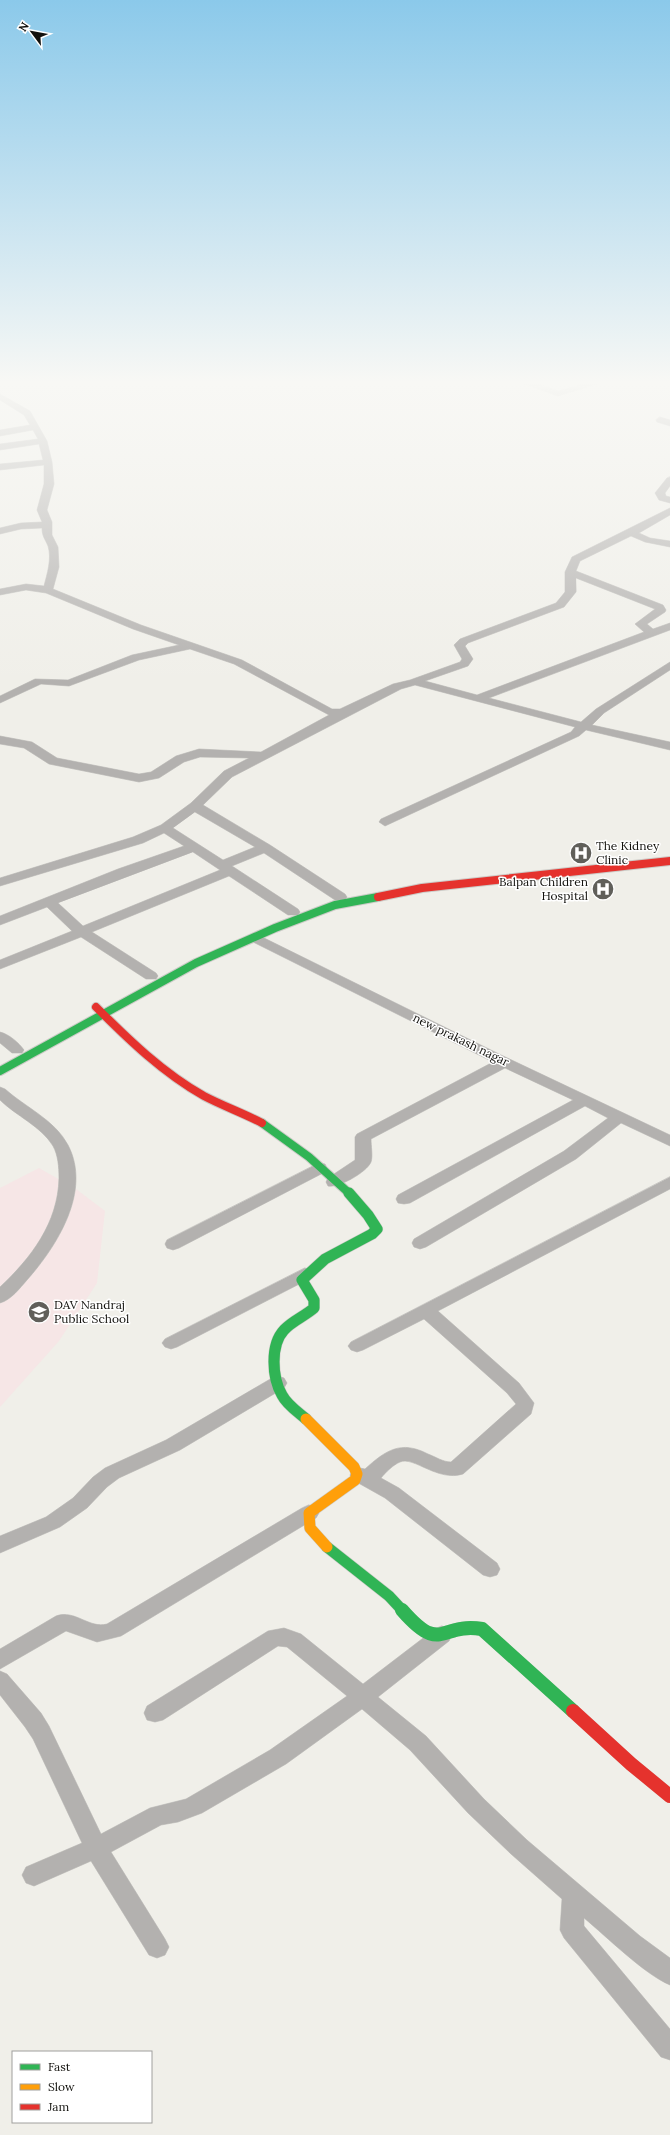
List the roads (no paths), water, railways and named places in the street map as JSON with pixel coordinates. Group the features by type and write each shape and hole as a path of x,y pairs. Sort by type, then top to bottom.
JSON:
{"main road":[{"path":"416,879 670,853"},
{"path":"0,1071 98,1008 254,937 335,905 400,891 670,862"},
{"path":"154,975 231,937 293,912 368,889"},
{"path":"98,1008 190,1087 277,1132 319,1168 373,1219 377,1229 364,1239 320,1262 305,1274 302,1280 303,1285 312,1295 316,1303 314,1308 283,1332 279,1339 276,1366 278,1384 283,1396 362,1476 309,1513 306,1520 309,1530 315,1537 390,1597 422,1629 431,1634 442,1635 464,1626 472,1626 482,1630 626,1759 670,1796"}],"street":[{"path":"48,590 54,566 53,547 47,535 47,525 42,510 49,484"},
{"path":"667,484 660,494 662,498 670,500"},
{"path":"0,882 138,840 165,828 195,806 228,774 261,755 322,725 342,712 397,686 464,664 468,659 459,644 560,605 571,594 572,582 570,572 572,563 576,559 629,532 653,522 670,511"},
{"path":"0,531 21,526 47,525"},
{"path":"629,532 648,540 670,544"},
{"path":"570,572 659,607 661,610 659,612 640,624 652,633"},
{"path":"0,592 26,587 48,590 137,627 191,645 261,673 323,709 336,713 342,712"},
{"path":"478,698 670,626"},
{"path":"0,700 39,681 69,683 136,657 191,645"},
{"path":"385,822 575,734 620,697 670,665"},
{"path":"412,682 430,684 584,726 670,746"},
{"path":"0,740 28,745 53,761 139,778 155,775 180,759 199,753 261,755"},
{"path":"195,806 265,848 340,897"},
{"path":"165,828 293,912"},
{"path":"0,922 49,901 194,847"},
{"path":"0,965 225,868 265,848"},
{"path":"49,901 81,931 154,975"},
{"name":"new prakash nagar","path":"254,937 504,1062 670,1141"},
{"path":"0,1036 15,1051"},
{"path":"334,1182 356,1168 363,1161 363,1137 504,1062"},
{"path":"0,1092 36,1119 55,1138 65,1154 67,1183 59,1223 51,1237 15,1283 0,1298"},
{"path":"404,1199 585,1100"},
{"path":"420,1243 570,1155 619,1117"},
{"path":"173,1244 319,1168"},
{"path":"357,1346 670,1182"},
{"path":"171,1343 305,1274"},
{"path":"425,1310 513,1388 525,1403 524,1408 456,1469 448,1470 438,1468 417,1457 407,1454 399,1454 362,1476 392,1493 421,1514 490,1569"},
{"path":"0,1545 53,1522 71,1510 112,1473 173,1445 278,1384"},
{"path":"0,1660 62,1622 81,1627 89,1633 101,1635 114,1630 309,1513"},
{"path":"34,1875 96,1848 158,1815 178,1812 194,1806 278,1757 362,1697 442,1635"},
{"path":"155,1713 275,1637 284,1637 294,1640 418,1743 498,1828 632,1944 670,1973"},
{"path":"0,1680 33,1720 41,1733 96,1848 156,1947"},
{"path":"574,1895 572,1930 670,2048"}],"place":[{"name":"The Kidney Clinic","path":"581,853"},
{"name":"Balpan Children Hospital","path":"603,889"},
{"name":"DAV Nandraj Public School","path":"39,1312"}]}
